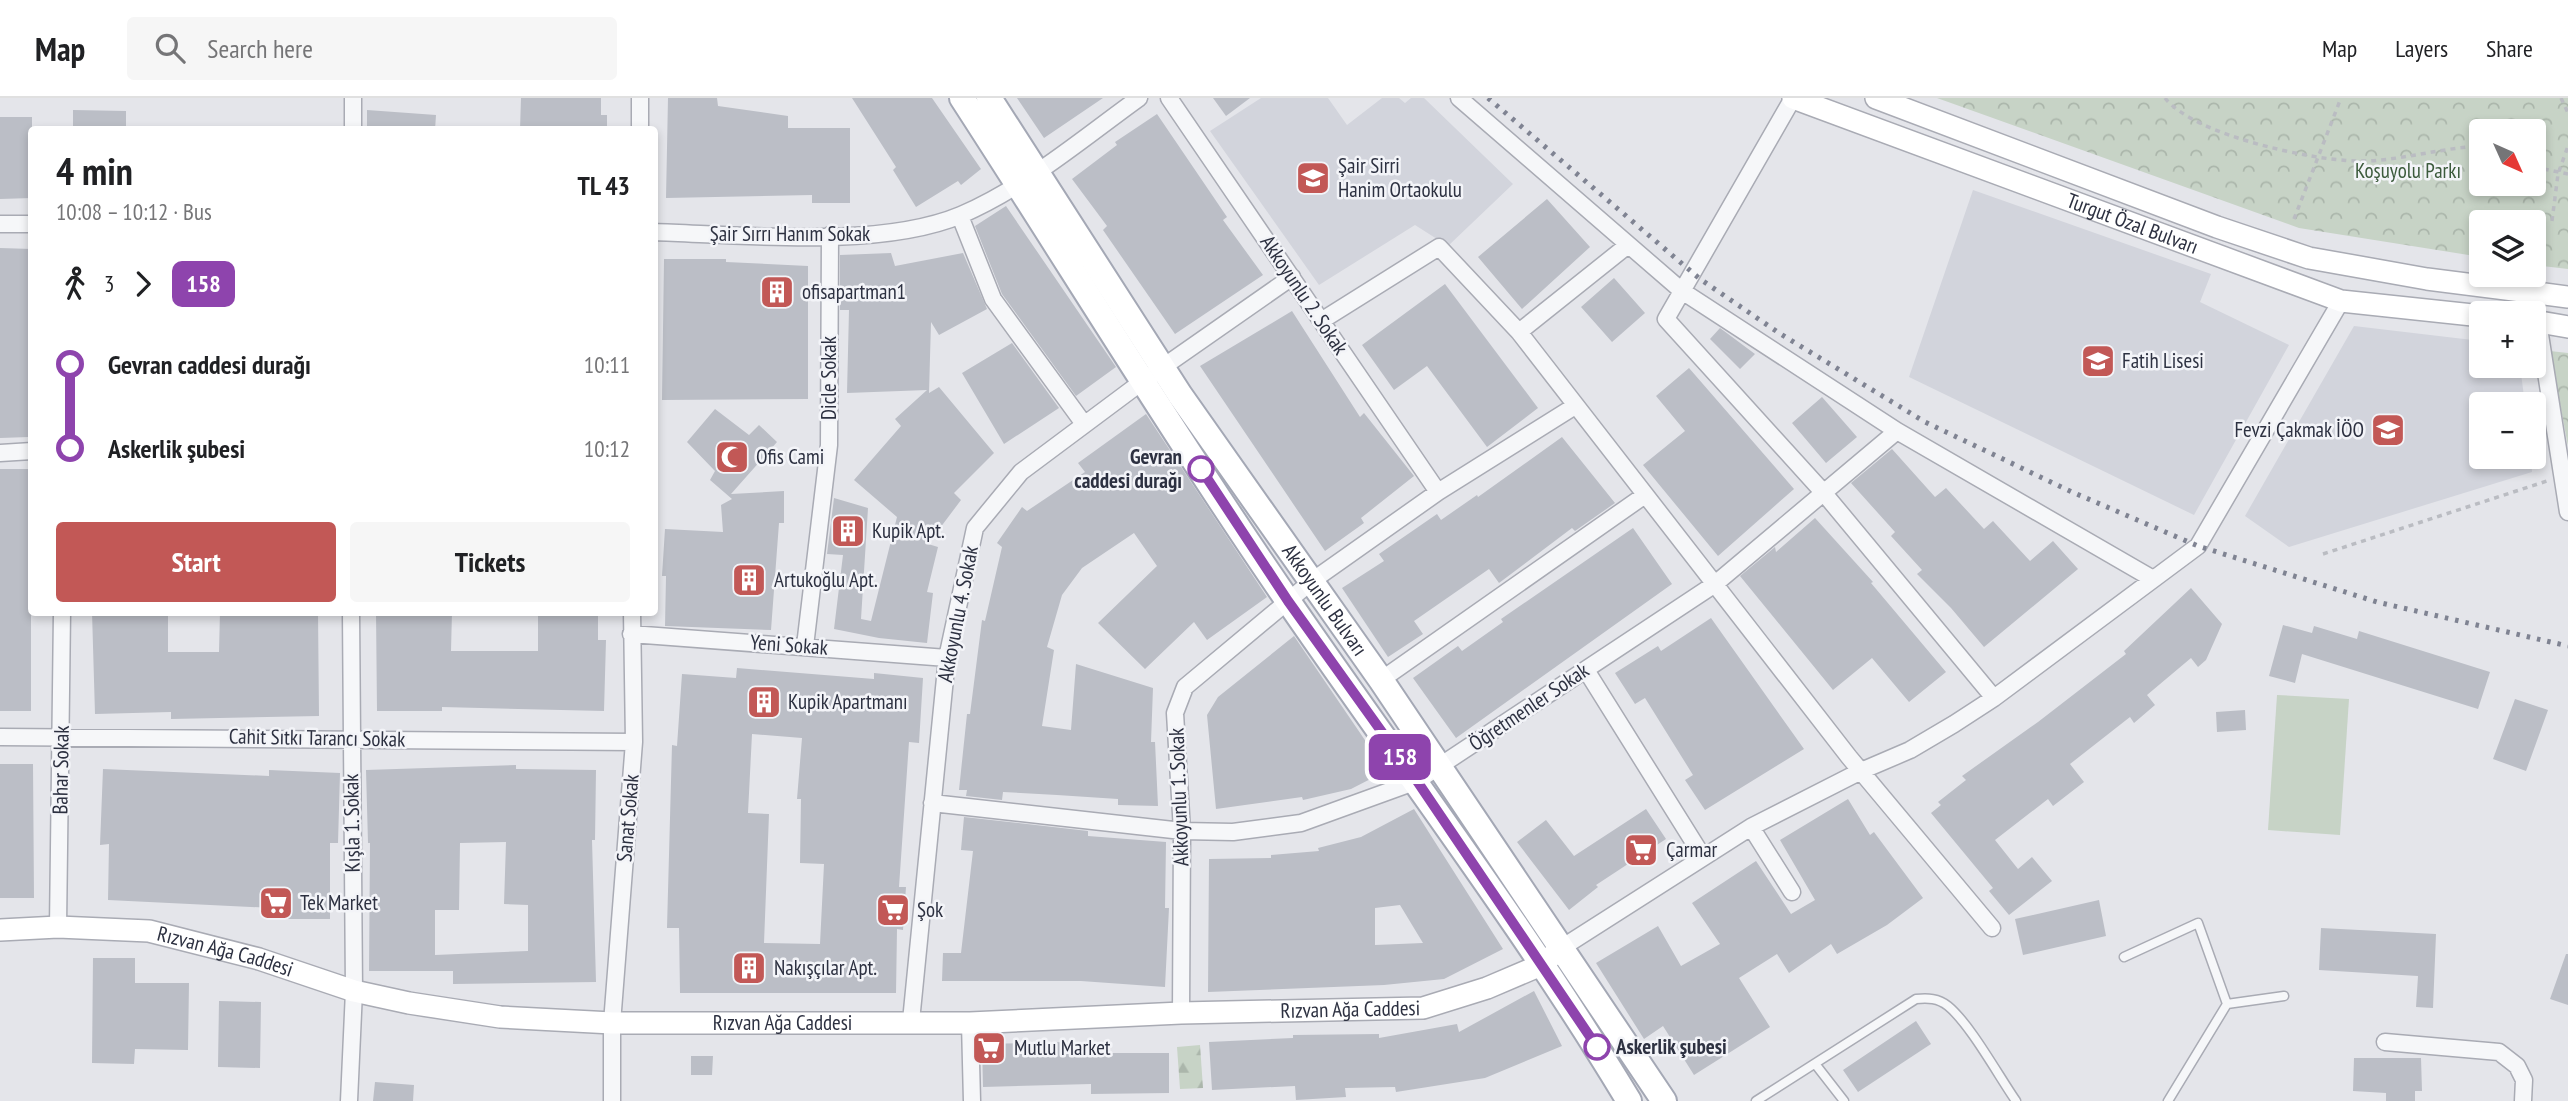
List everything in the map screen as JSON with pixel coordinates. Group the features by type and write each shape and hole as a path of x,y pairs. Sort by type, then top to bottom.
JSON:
{"main road":[{"name":"Akkoyunlu Bulvarı","path":"962,98 1028,178"},
{"name":"Akkoyunlu Bulvarı","path":"989,98 1028,178 1153,374 1288,601 1417,781 1629,1101"},
{"name":"Akkoyunlu Bulvarı","path":"1153,374 1312,581 1563,947 1664,1101"}],"street":[{"path":"353,98 353,126"},
{"path":"640,98 640,126"},
{"name":"Şair Sırrı Hanım Sokak","path":"658,232 867,237 960,216 1028,178 1139,98"},
{"name":"Akkoyunlu 2. Sokak","path":"1170,98 1438,492"},
{"path":"1459,98 1682,290 1897,431 2152,579"},
{"path":"1793,98 1666,319 1823,492 1994,698"},
{"name":"Turgut Özal Bulvarı","path":"1793,98 2341,301 2469,315"},
{"name":"Turgut Özal Bulvarı","path":"1876,98 2217,227 2309,258 2427,279 2568,297"},
{"path":"960,216 993,299 1084,424"},
{"path":"0,224 28,224"},
{"name":"Dicle Sokak","path":"805,646 830,445 830,235"},
{"path":"1519,332 1628,245"},
{"path":"1321,321 1439,247 1519,332 1861,771 1992,928"},
{"name":"Akkoyunlu 4. Sokak","path":"911,1021 947,659 975,528 1021,472 1153,374 1292,277"},
{"path":"1563,947 1751,827 1861,771 1910,750 1994,698 2198,546 2341,301"},
{"path":"2546,324 2568,327"},
{"path":"2546,375 2565,475 2568,512"},
{"name":"Akkoyunlu 1. Sokak","path":"1181,1013 1182,831 1175,713 1185,687 1312,581 1438,492 1575,406"},
{"name":"Öğretmenler Sokak","path":"932,803 1182,831 1233,832 1301,824 1417,781 1715,584 1897,431"},
{"path":"0,453 28,451"},
{"path":"1381,680 1646,495"},
{"name":"Bahar Sokak","path":"58,927 62,616"},
{"name":"Kışla 1. Sokak","path":"349,1101 354,991 351,616"},
{"name":"Sanat Sokak","path":"612,1101 612,1023 635,741 632,616"},
{"name":"Yeni Sokak","path":"631,634 947,659"},
{"path":"1586,670 1703,857"},
{"name":"Cahit Sıtkı Tarancı Sokak","path":"0,737 635,741"},
{"path":"1751,827 1792,891"},
{"name":"Rızvan Ağa Caddesi","path":"0,930 58,927 149,931 259,958 354,991 500,1017 612,1023 970,1023 1181,1013 1423,1008 1487,989 1541,965 1563,947"},
{"path":"970,1023 972,1101"},
{"path":"2385,1042 2499,1052 2518,1066 2524,1080 2523,1101"}],"lane":[{"path":"2124,957 2199,923 2227,1004"},
{"path":"2227,1004 2284,996"},
{"path":"1756,1101 1916,999 1932,998 1947,1005 1959,1018 2015,1101"},
{"path":"2168,1101 2227,1004"},
{"path":"1816,1065 1844,1101"}],"path":[{"path":"2165,98 2210,129 2317,159 2359,161 2469,147"},
{"path":"2294,219 2341,98"},
{"path":"2561,98 2568,113"},
{"path":"2552,221 2558,174 2568,146"},
{"path":"2546,170 2568,174"},
{"path":"2323,554 2565,475"}],"shaded area":[{"name":"Şair Sirri Hanim Ortaokulu","path":"1261,98 1328,98 1347,125 1382,98 1399,98 1405,103 1411,98 1424,98 1513,184 1448,246 1415,225 1319,285 1210,131"},
{"name":"Fatih Lisesi","path":"1973,190 2211,274 2200,302 2289,345 2194,515 1909,377"},
{"name":"Fevzi Çakmak İÖO","path":"2354,326 2469,340 2469,378 2522,378 2523,392 2469,392 2469,469 2532,469 2532,472 2289,547 2245,516"}],"green space":[{"name":"Koşuyolu Parkı","path":"1937,98 2568,98 2568,269 2546,266 2546,210 2469,210 2469,255 2299,228"},
{"path":"2550,351 2568,353 2568,446"},
{"path":"2277,695 2349,699 2340,835 2268,830"},
{"path":"1200,1045 1203,1088 1180,1089 1177,1047"}],"building":[{"path":"521,98 601,98 601,115 607,115 607,126 520,126"},
{"path":"668,98 717,98 718,106 788,116 788,128 850,128 850,203 812,203 812,195 666,198"},
{"path":"852,98 932,98 981,169 961,185 958,181 916,207 893,170 896,167"},
{"path":"1017,98 1103,98 1044,138"},
{"path":"1213,98 1250,98 1226,116"},
{"path":"73,110 126,111 126,126 73,126"},
{"path":"367,110 436,115 435,126 367,126"},
{"path":"1157,114 1227,217 1223,220 1263,275 1175,334 1103,230 1107,226 1072,179 1117,145 1115,142"},
{"path":"0,117 32,117 32,126 28,126 28,198 0,199"},
{"path":"1547,199 1590,247 1522,309 1478,257"},
{"path":"1006,206 1116,367 1076,396 1002,294 975,226"},
{"path":"0,248 28,249 28,437 0,438"},
{"path":"891,253 895,266 963,253 987,309 939,335 931,322 929,393 939,387 994,453 954,493 961,500 928,544 938,547 927,592 933,593 927,643 879,638 834,629 843,555 827,554 834,498 868,508 861,619 871,621 897,517 854,480 901,426 895,419 927,390 847,393 849,310 840,310 840,255"},
{"path":"664,259 726,259 726,262 808,266 808,399 662,400"},
{"path":"1614,278 1645,313 1612,342 1581,307"},
{"path":"1445,284 1538,408 1487,447 1427,366 1394,390 1362,345"},
{"path":"1292,311 1360,417 1364,413 1414,476 1361,518 1364,523 1325,551 1200,366"},
{"path":"1720,328 1755,354 1740,369 1710,339"},
{"path":"1012,343 1059,408 1004,444 962,373"},
{"path":"1689,368 1794,489 1718,556 1643,465 1685,431 1656,396"},
{"path":"1822,397 1857,437 1826,463 1792,423"},
{"path":"715,409 749,435 759,425 777,442 731,494 784,491 784,523 779,523 771,630 665,626 666,576 662,576 665,529 723,532 721,505 732,499 710,480 715,471 687,442"},
{"path":"1146,414 1267,597 1207,640 1194,622 1145,669 1098,623 1157,566 1134,533 1082,568 1062,595 1047,647 1054,650 1042,726 1071,730 1076,664 1153,688 1151,742 1155,742 1158,806 1118,805 1118,799 1003,792 1002,800 966,796 967,790 959,790 967,714 970,714 982,620 985,621 1002,547 997,543 1022,507 1027,511 1085,472 1078,463"},
{"path":"1562,437 1615,503 1575,531 1572,528 1499,583 1489,569 1414,621 1423,634 1388,657 1342,588 1384,561 1379,554 1437,514 1441,520"},
{"path":"1892,449 1935,497 1946,488 1984,529 1993,521 2030,561 2053,541 2078,569 1984,647 1917,574 1922,570 1891,536 1895,532 1851,483"},
{"path":"0,469 28,469 31,711 0,711"},
{"path":"1815,518 1873,582 1871,583 1946,672 1909,702 1872,658 1833,690 1740,576 1775,547 1776,552"},
{"path":"1633,528 1672,584 1456,738 1413,678 1458,646 1462,651 1503,622 1501,619"},
{"path":"2191,588 2222,624 2206,660 2198,667 2191,658 2147,695 2155,705 2134,723 2130,717 2070,764 2084,782 2053,806 2048,799 1995,840 2018,869 2032,857 2052,881 2009,915 1989,891 1993,888 1931,813 1941,805 1938,802 1966,780 1962,776 2126,654 2124,651"},
{"path":"92,616 168,616 168,652 219,652 220,616 318,616 319,716 171,719 171,712 95,714"},
{"path":"376,616 452,616 451,651 538,651 538,616 598,616 598,640 606,640 604,711 442,707 442,711 377,711"},
{"path":"1711,618 1804,749 1705,810 1685,780 1693,775 1645,698 1635,704 1615,673 1658,646 1661,651"},
{"path":"2283,625 2312,633 2314,626 2357,639 2359,631 2490,672 2478,709 2302,654 2295,683 2269,676"},
{"path":"1294,636 1386,771 1351,789 1303,800 1302,797 1216,809 1207,715 1218,697"},
{"path":"737,668 874,679 874,673 923,678 919,743 909,742 899,887 906,887 903,930 897,929 896,993 680,993 679,928 667,928 672,745 677,746 682,674 736,678","holes":["752,734 802,738 797,799 801,799 800,863 824,864 820,944 764,943 769,814 748,813"]},
{"path":"2515,699 2548,710 2526,771 2493,759"},
{"path":"2245,710 2246,730 2217,732 2216,712"},
{"path":"0,764 33,764 34,898 0,898"},
{"path":"516,765 516,769 596,770 595,840 592,840 596,982 453,984 453,971 369,971 370,843 366,770","holes":["506,842 504,904 528,905 528,951 435,955 435,910 459,910 460,843"]},
{"path":"103,769 269,776 269,770 340,773 338,843 330,843 330,919 272,919 272,908 108,900 109,844 100,845"},
{"path":"1848,799 1870,835 1874,832 1923,898 1887,925 1837,954 1831,944 1789,973 1777,954 1739,978 1770,1027 1694,1075 1663,1026 1644,1039 1596,963 1658,926 1681,966 1720,944 1692,903 1756,861 1791,914 1815,900 1780,840"},
{"path":"1414,809 1503,949 1444,979 1384,985 1208,992 1209,859 1271,858 1271,855 1319,851 1318,848 1361,837","holes":["1400,905 1423,943 1375,945 1375,908"]},
{"path":"1646,809 1666,839 1596,885 1598,887 1569,910 1517,842 1546,820 1574,856"},
{"path":"964,817 1088,831 1088,836 1166,842 1165,908 1169,908 1165,987 1081,981 942,981 943,953 961,953 973,851 961,850"},
{"path":"2099,900 2106,936 2023,955 2015,919"},
{"path":"2321,928 2436,934 2433,1008 2416,1007 2418,976 2319,970"},
{"path":"2568,954 2568,1005 2550,999"},
{"path":"93,958 135,958 135,983 189,983 188,1050 135,1049 134,1064 92,1063"},
{"path":"1534,991 1562,1046 1485,1078 1396,1092 1395,1087 1345,1088 1346,1097 1296,1100 1295,1086 1212,1090 1209,1042 1293,1038 1293,1035 1379,1034 1379,1038 1457,1024 1459,1032"},
{"path":"219,1001 261,1002 260,1068 218,1067"},
{"path":"1916,1021 1931,1044 1858,1092 1843,1070"},
{"path":"1066,1042 1066,1053 1169,1053 1169,1093 1091,1094 1091,1084 983,1087 982,1044"},
{"path":"691,1056 713,1056 712,1075 691,1075"},
{"path":"2354,1058 2421,1058 2422,1091 2415,1091 2415,1101 2386,1101 2386,1093 2353,1091"},
{"path":"375,1082 414,1085 413,1101 373,1101"}],"railway":[{"path":"1488,98 1700,279 1779,333 1925,422 2072,492 2198,546 2377,602 2568,646"}],"bus line":[{"name":"158","path":"1201,469 1288,601 1417,781 1597,1047"}],"place":[{"name":"Şair Sirri Hanim Ortaokulu","path":"1313,178"},
{"name":"ofisapartman1","path":"777,292"},
{"name":"Fatih Lisesi","path":"2098,361"},
{"name":"Fevzi Çakmak İÖO","path":"2388,430"},
{"name":"Ofis Cami","path":"732,457"},
{"name":"Gevran caddesi durağı","path":"1201,469"},
{"name":"Kupik Apt.","path":"848,531"},
{"name":"Artukoğlu Apt.","path":"749,580"},
{"name":"Kupik Apartmanı","path":"764,702"},
{"name":"Çarmar","path":"1641,850"},
{"name":"Tek Market","path":"276,903"},
{"name":"Şok","path":"893,910"},
{"name":"Nakışçılar Apt.","path":"749,968"},
{"name":"Askerlik şubesi","path":"1597,1047"},
{"name":"Mutlu Market","path":"989,1048"}]}
